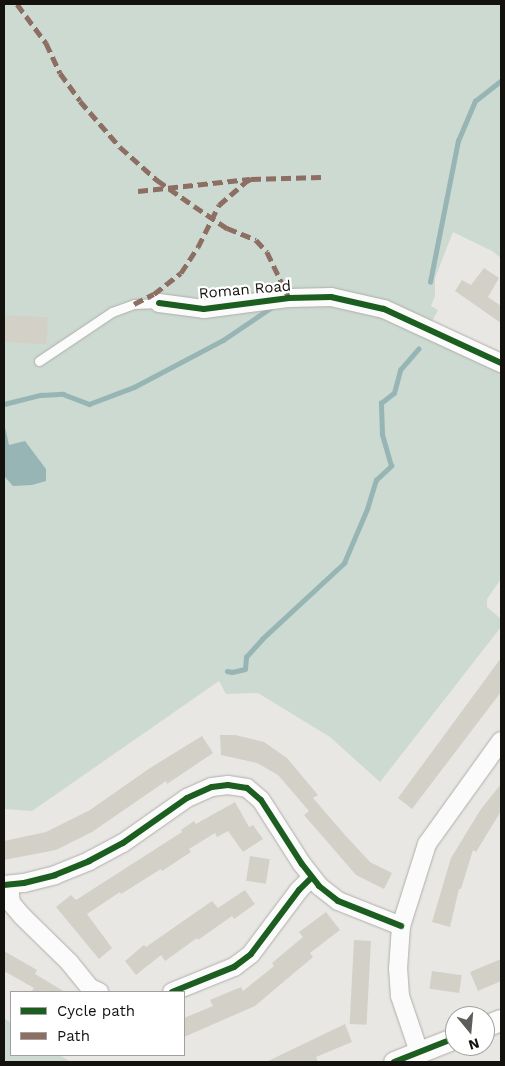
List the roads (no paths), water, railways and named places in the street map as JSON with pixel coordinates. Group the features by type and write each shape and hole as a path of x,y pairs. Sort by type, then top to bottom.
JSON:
{"street":[{"name":"Roman Road","path":"159,303 204,309 290,298 331,297 384,309 501,364"},
{"path":"419,1052 400,996 398,969 401,926 427,844 498,751"},
{"path":"97,991 90,988 69,962 22,916 11,903 6,885 24,883 55,875 89,862 123,843 186,798 212,787 228,785 247,788 261,800 312,877 338,901 401,926"},
{"path":"174,991 234,967 251,954 299,890 312,877"},
{"path":"394,1062 445,1042"}],"lane":[{"path":"39,360 112,312 134,304 159,303"}],"water":[{"path":"4,423 9,445 25,441 46,469 46,481 32,485 13,486 4,476"}],"waterway":[{"path":"430,282 458,141 475,101 501,81"},
{"path":"4,404 41,395 63,394 89,404 134,387 223,340 272,307"},
{"path":"227,671 232,672 245,669 246,657 262,639 344,563 367,509 376,480 391,466 382,434 381,403 394,393 400,370 418,349"}]}
